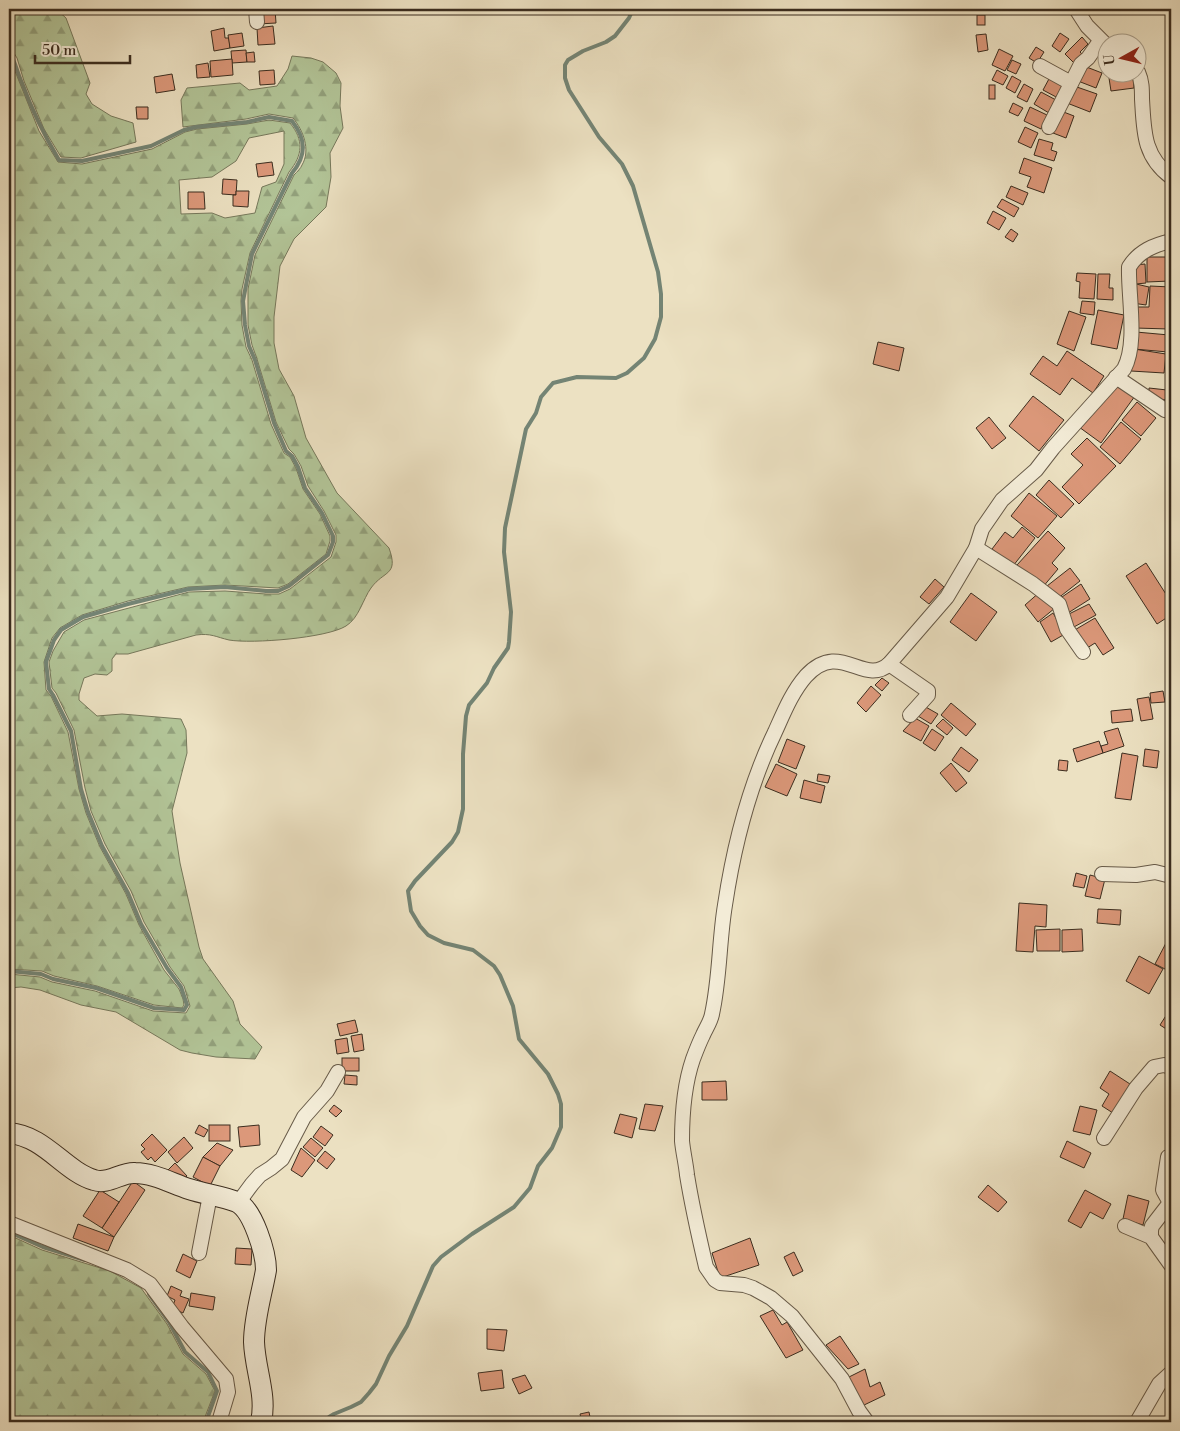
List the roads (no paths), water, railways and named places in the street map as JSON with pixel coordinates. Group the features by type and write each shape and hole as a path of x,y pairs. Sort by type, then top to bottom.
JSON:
{"street":[{"path":"1076,9 1086,26 1098,38"},
{"path":"1049,127 1081,64 1098,49"},
{"path":"1040,66 1071,82"},
{"path":"1142,82 1144,129 1147,146 1160,169 1171,177"},
{"path":"867,1422 842,1379 781,1305 754,1288 744,1285 720,1283 711,1276 706,1268 693,1210 682,1142 684,1097 693,1061 712,1017 718,986 725,906 745,808 764,755 796,689 816,668 833,660 864,670 876,671 884,669 946,597 976,548 982,529 1002,500 1036,470 1065,434 1124,369 1130,354 1129,267 1134,259 1144,250 1171,242"},
{"path":"1116,377 1165,410 1171,412"},
{"path":"976,548 1033,584 1060,604 1067,629 1083,652"},
{"path":"889,664 928,691 928,695 910,715"},
{"path":"1102,874 1136,875 1156,872 1171,876"},
{"path":"1104,1138 1136,1088 1154,1067 1164,1065 1171,1067"},
{"path":"238,1203 260,1174 282,1159 304,1117 327,1091 338,1072"},
{"path":"9,1133 28,1137 94,1180 109,1180 131,1172 144,1173 238,1203 248,1213 266,1261 266,1270 255,1325 254,1343 263,1396 261,1422"},
{"path":"1151,1237 1152,1226 1169,1204 1163,1190 1168,1157"},
{"path":"199,1253 210,1195"},
{"path":"9,1223 127,1270 150,1284 182,1328 226,1378 228,1392 219,1422"},
{"path":"1125,1226 1151,1237 1171,1264"},
{"path":"1137,1422 1159,1384 1171,1373"}],"waterway":[{"path":"327,1422 329,1417 361,1402 369,1393 376,1384 389,1356 407,1326 433,1266 441,1257 472,1234 514,1207 530,1188 538,1166 552,1148 561,1127 561,1104 558,1094 548,1074 519,1039 513,1006 500,975 494,966 473,950 444,943 428,935 411,911 408,891 452,842 458,832 463,809 463,754 466,716 469,705 487,683 494,668 508,648 511,612 504,552 505,528 526,429 536,413 541,397 553,383 577,377 616,378 627,373 644,358 655,339 661,317 661,294 658,272 633,186 622,164 599,137 569,90 565,78 565,65 568,60 615,36 629,18 633,9"},
{"path":"9,51 34,113 59,160 82,161 151,146 184,130 196,127 247,122 269,117 292,121 297,128 303,147 300,160 252,254 243,301 245,325 249,346 274,423 286,451 292,456 298,467 305,488 322,513 333,536 333,542 328,555 289,586 278,591 225,587 189,589 83,617 61,630 54,640 46,662 49,689 71,731 81,789 88,812 102,846 128,893 141,924 167,968 181,987 187,1005 184,1010 154,1008 96,988 53,979 41,974 9,971"},
{"path":"9,1232 43,1247 85,1260"},
{"path":"149,1294 169,1322 185,1352 208,1372 217,1391 206,1422"}]}
